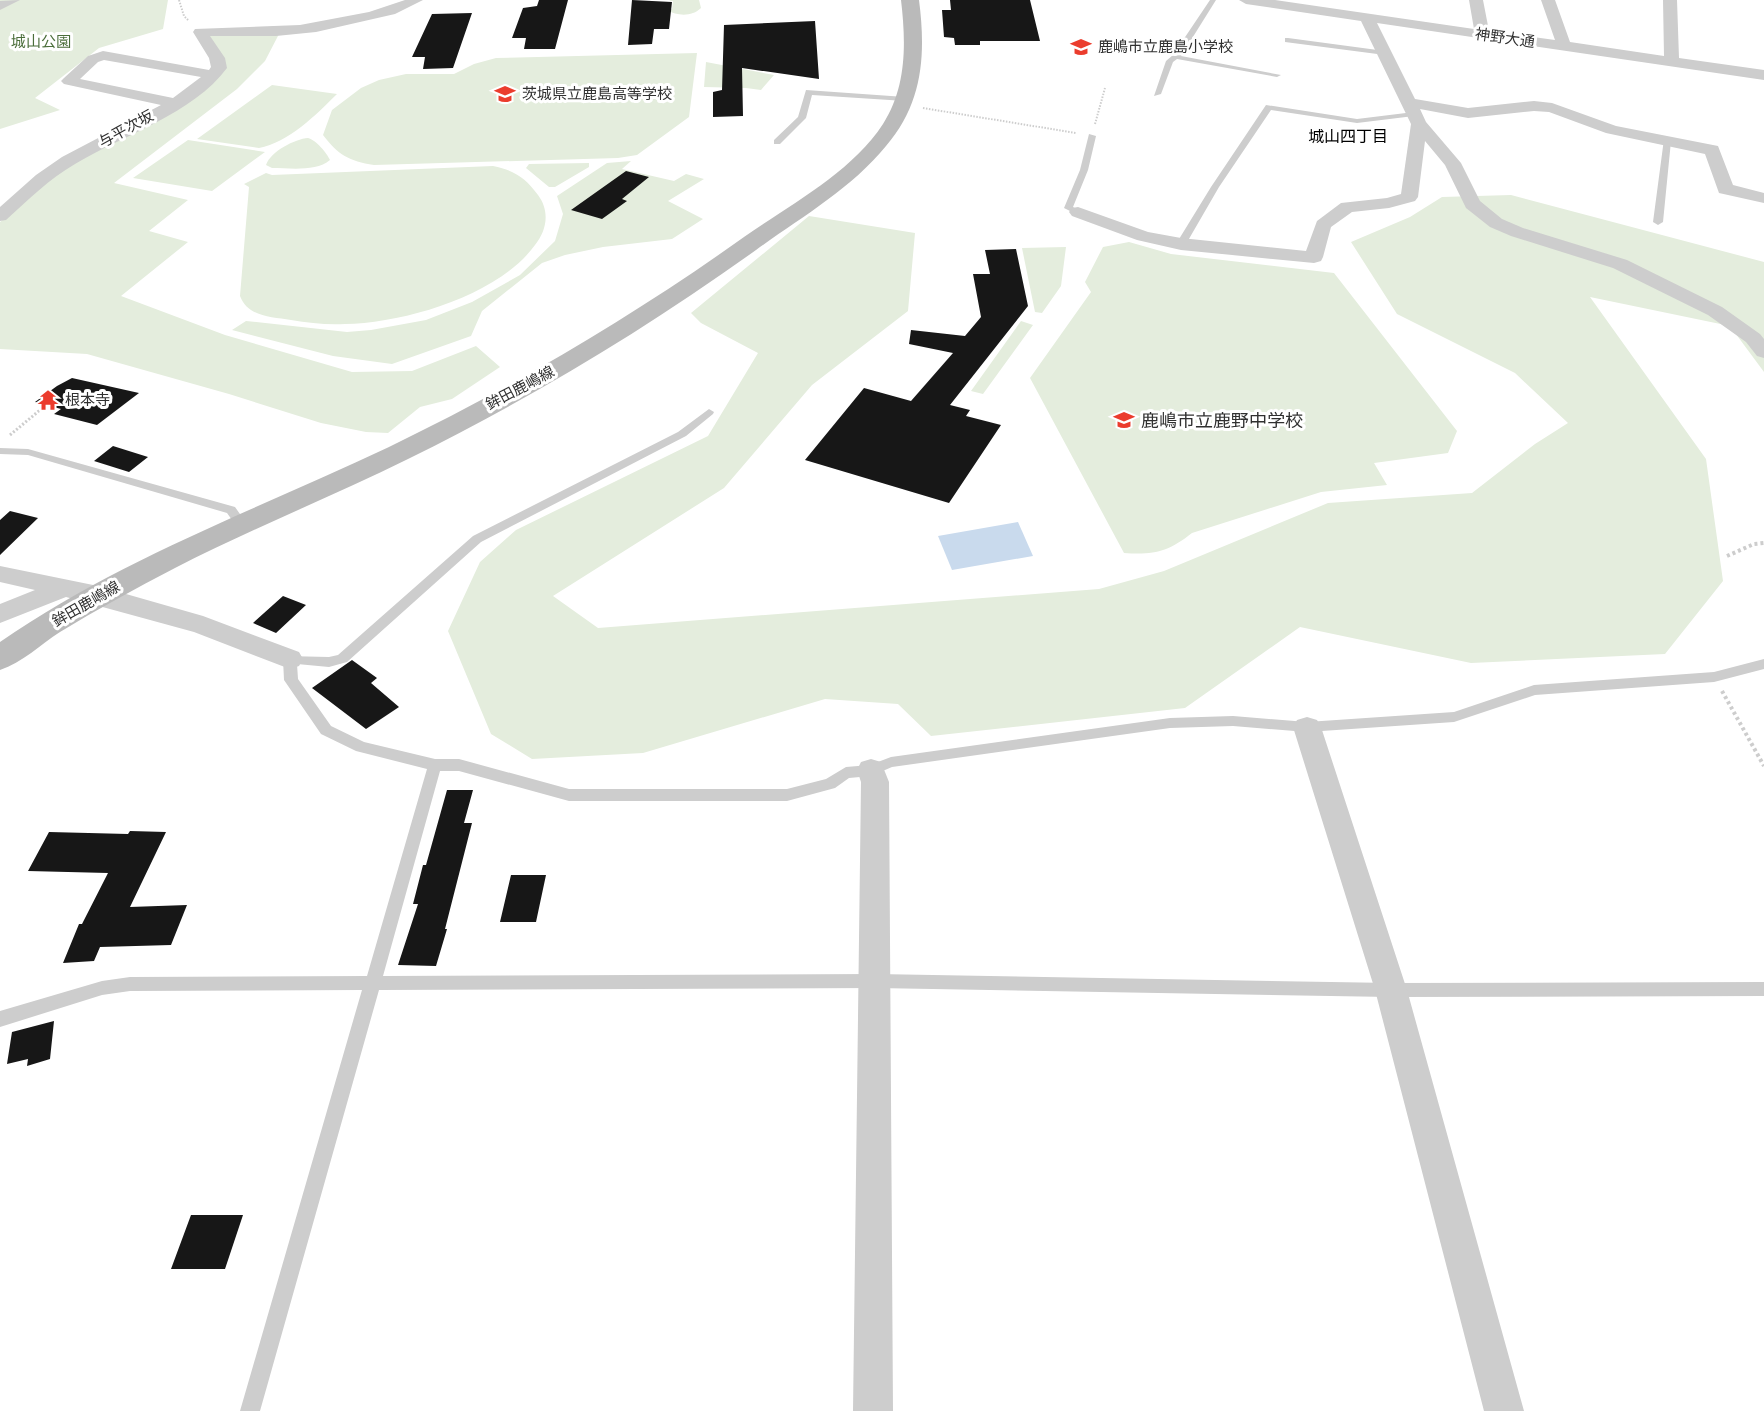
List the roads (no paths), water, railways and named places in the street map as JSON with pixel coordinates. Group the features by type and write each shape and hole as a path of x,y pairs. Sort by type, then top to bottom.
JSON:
{"main road":[{"name":"鉾田鹿嶋線","path":"0,658 98,595 165,560 346,477 448,427 607,340 724,263 855,165 914,103 914,30 910,0"}],"street":[{"path":"0,6 13,0"},
{"path":"174,103 69,81 93,59 103,55 213,75 219,68 217,58 200,32 287,31 379,14 416,0"},
{"name":"神野大通","path":"1246,0 1349,7 1367,18 1764,75"},
{"path":"1476,0 1482,34"},
{"path":"1548,0 1564,46"},
{"path":"1670,0 1672,62"},
{"path":"1367,18 1414,114 1453,163 1472,204 1496,223 1517,232 1620,264 1687,296 1726,318 1753,338 1764,352"},
{"name":"与平次坂","path":"0,216 49,174 174,103 213,75"},
{"path":"1414,114 1534,106 1552,108 1612,130 1712,150 1725,189 1764,198"},
{"path":"1078,212 1143,236 1181,244 1314,257 1323,225 1347,207 1389,204 1409,197 1414,114"},
{"path":"0,574 98,595 203,626 290,659"},
{"path":"0,614 64,588"},
{"path":"1307,727 1391,990 1504,1411"},
{"path":"872,770 875,782 876,981 873,1411"}],"lane":[{"path":"1157,94 1170,61 1176,57 1213,0"},
{"path":"1288,40 1385,53"},
{"path":"1176,57 1277,75"},
{"path":"777,142 802,118 809,92 914,103"},
{"path":"1181,244 1215,187 1269,107 1357,121 1414,114"},
{"path":"1078,212 1068,208 1084,170 1092,136"},
{"path":"1658,222 1666,141"},
{"path":"709,412 682,434 477,539 342,659 329,662 290,659 291,680 326,729 361,747 435,765 459,765 569,795 787,795 830,784 846,773 872,770 891,762 1170,723 1233,721 1307,727 1454,717 1534,690 1714,677 1764,664"},
{"path":"0,451 28,452 231,510 241,524"},
{"path":"250,1411 435,765"},
{"path":"0,1019 102,988 130,984 876,981 1391,990 1764,989"}],"water":[{"path":"1018,522 1033,556 952,570 938,536"}],"place":[{"name":"鹿嶋市立鹿島小学校","path":"1081,47"},
{"name":"茨城県立鹿島高等学校","path":"505,94"},
{"name":"根本寺","path":"48,400"},
{"name":"鹿嶋市立鹿野中学校","path":"1124,420"}],"district":[{"name":"城山四丁目","path":"1348,136"}],"park label":[{"name":"城山公園","path":"41,42"}]}
